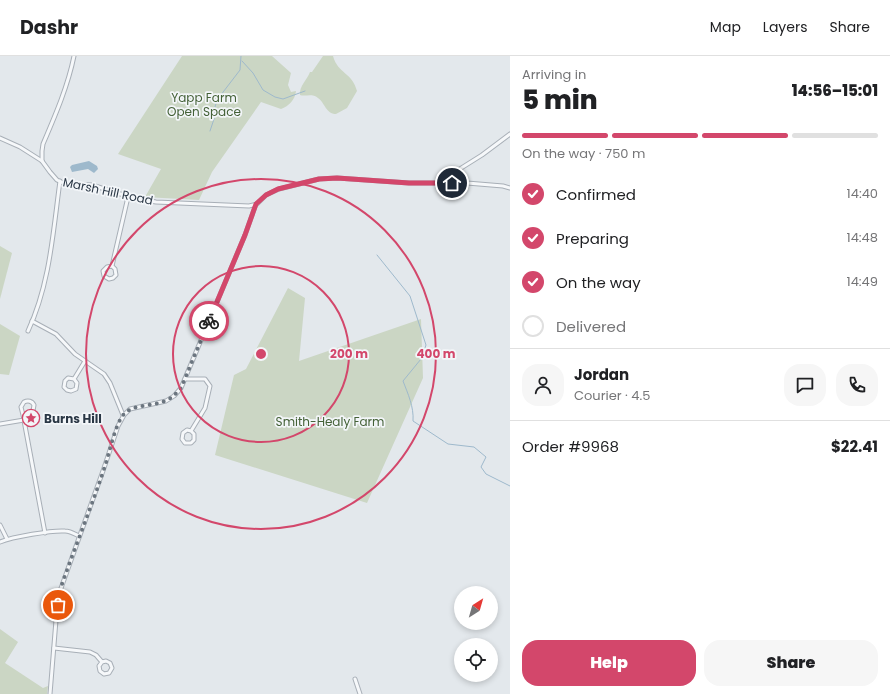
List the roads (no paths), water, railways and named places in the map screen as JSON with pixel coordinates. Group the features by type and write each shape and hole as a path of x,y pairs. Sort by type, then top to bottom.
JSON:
{"street":[{"path":"42,161 44,144 64,90 74,56"},
{"path":"437,183 478,157 510,134"},
{"name":"Marsh Hill Road","path":"0,138 20,147 42,161 50,172 65,184 98,187 128,197 156,202 249,206 256,204"},
{"path":"50,694 60,591 118,426 123,415 130,409 161,403 174,396 181,388 245,235 256,204 266,195 278,189 319,179 337,178 409,183 486,184 510,188"},
{"path":"28,331 40,299 50,255 60,181"},
{"path":"112,266 107,267 103,272 105,277 109,279 115,277 116,273 112,266 128,197"},
{"path":"32,321 56,334 72,351 102,372 106,377 123,415"},
{"path":"74,379 85,361"},
{"path":"70,378 74,379 77,383 75,389 71,391 67,390 63,385 64,381 70,378"},
{"path":"185,379 205,379 210,386 205,408 191,431"},
{"path":"22,415 33,411 34,407 32,402 28,401 23,403 21,407 22,415 45,533"},
{"path":"0,424 24,420"},
{"path":"187,430 191,431 194,434 194,440 191,443 185,443 182,439 183,433 187,430"},
{"path":"0,525 7,539"},
{"path":"0,542 7,539 64,531 79,536"},
{"path":"54,648 90,652 96,655 102,662"},
{"path":"107,661 111,664 112,668 109,673 104,674 100,671 99,666 102,662 107,661"},
{"path":"355,678 360,694"}],"water":[{"path":"89,161 97,166 98,169 94,173 88,169 72,172 70,167 72,165"}],"waterway":[{"path":"210,131 215,116 217,100 240,70 241,56"},
{"path":"242,61 253,73 263,90 275,97 283,99 305,91"},
{"path":"377,255 410,296 426,345 421,359 403,381 412,406 413,421 448,444 474,447 486,457 481,467 486,474 510,486"}],"place":[{"name":"Burns Hill","path":"31,418"}],"park label":[{"name":"Yapp Farm Open Space","path":"204,104"},
{"name":"Smith-Healy Farm","path":"330,421"}]}
